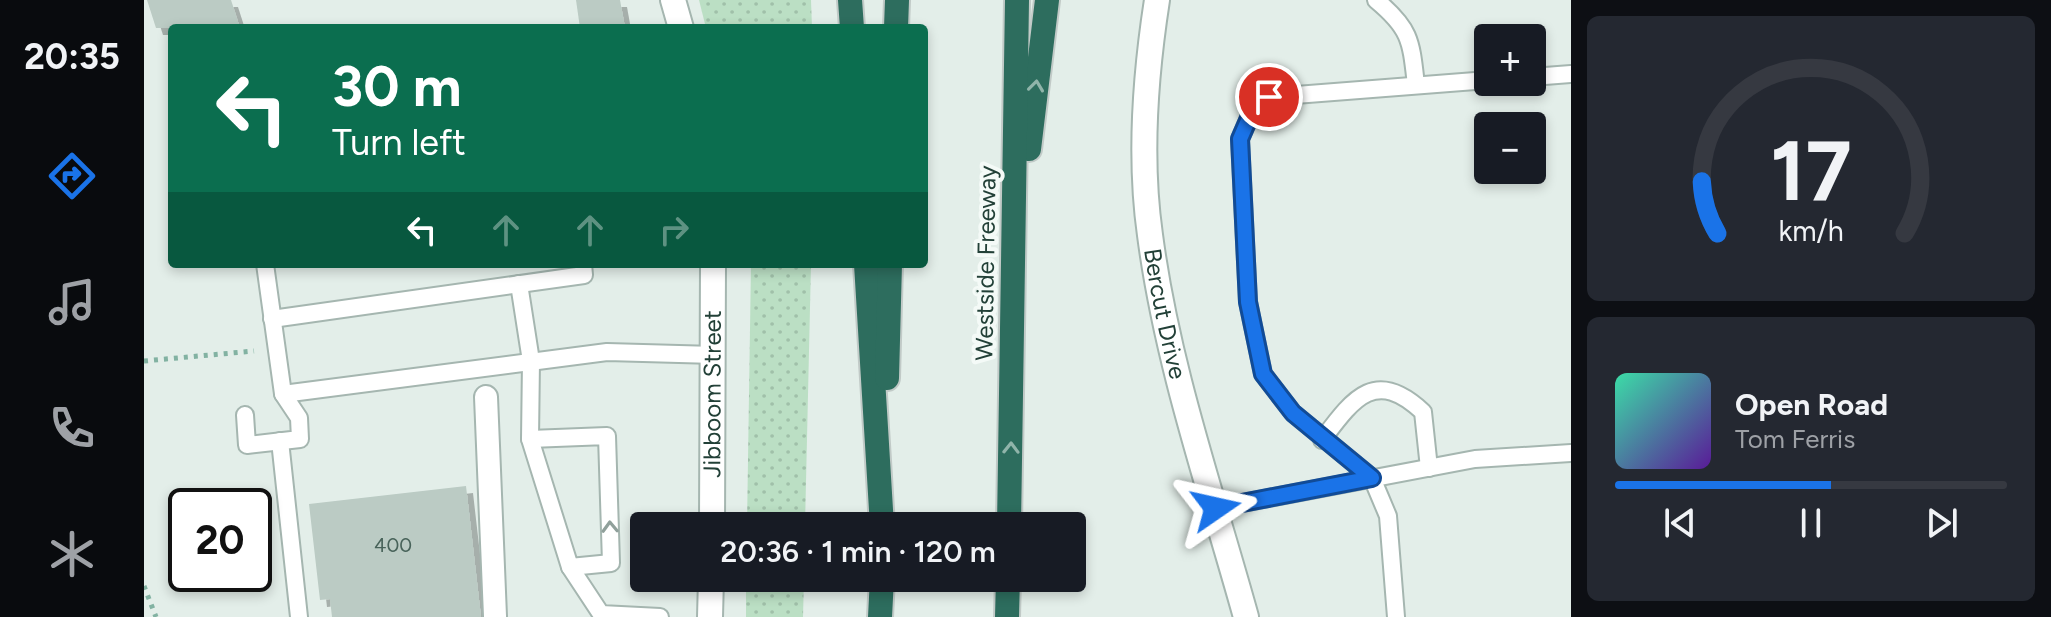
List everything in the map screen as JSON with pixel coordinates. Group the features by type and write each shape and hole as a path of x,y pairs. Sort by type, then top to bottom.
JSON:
{"highway":[{"path":"850,0 852,24"},
{"path":"896,24 897,0"},
{"name":"Westside Freeway","path":"1009,512 1017,0"},
{"path":"1014,275 1047,0"},
{"path":"866,268 882,512"},
{"path":"883,512 890,268"},
{"path":"880,617 881,592"},
{"path":"1007,617 1008,592"}],"street":[{"path":"673,0 680,24"},
{"name":"Bercut Drive","path":"1157,0 1146,89 1145,176 1150,234 1164,319 1246,617"},
{"name":"Jibboom Street","path":"712,512 713,268"},
{"path":"486,397 495,616"},
{"path":"710,617 711,592"}],"lane":[{"path":"1376,0 1406,28 1411,41 1416,85"},
{"path":"1546,76 1571,74"},
{"path":"1396,617 1388,516 1372,478 1322,440 1293,413 1263,374 1248,302 1240,139 1253,109 1269,97 1474,81"},
{"path":"245,415 247,445 300,439 299,418 283,394 266,268"},
{"path":"272,319 584,275 583,268"},
{"path":"519,284 531,361 530,439 570,567 601,614 660,617"},
{"path":"283,394 607,352 715,355"},
{"path":"1322,440 1353,400 1380,390 1404,394 1423,412 1429,468"},
{"path":"530,439 607,436 611,563 570,567"},
{"path":"280,441 299,617"},
{"path":"1216,508 1475,459 1571,453"}],"path":[{"path":"144,361 277,348"},
{"path":"144,586 156,617"}],"green space":[{"path":"699,0 811,0 812,24 705,24"},
{"path":"751,268 811,268 805,512 747,512"},
{"path":"746,592 804,592 803,617 746,617"}],"building":[{"path":"147,0 231,0 239,24 168,24 168,28 156,28"},
{"path":"576,0 620,0 624,24 579,24"},
{"path":"466,486 481,617 332,617 330,599 320,600 309,504"}],"route":[{"path":"1216,508 1372,478 1322,440 1293,413 1263,374 1248,302 1240,139 1253,109 1269,97"}]}
